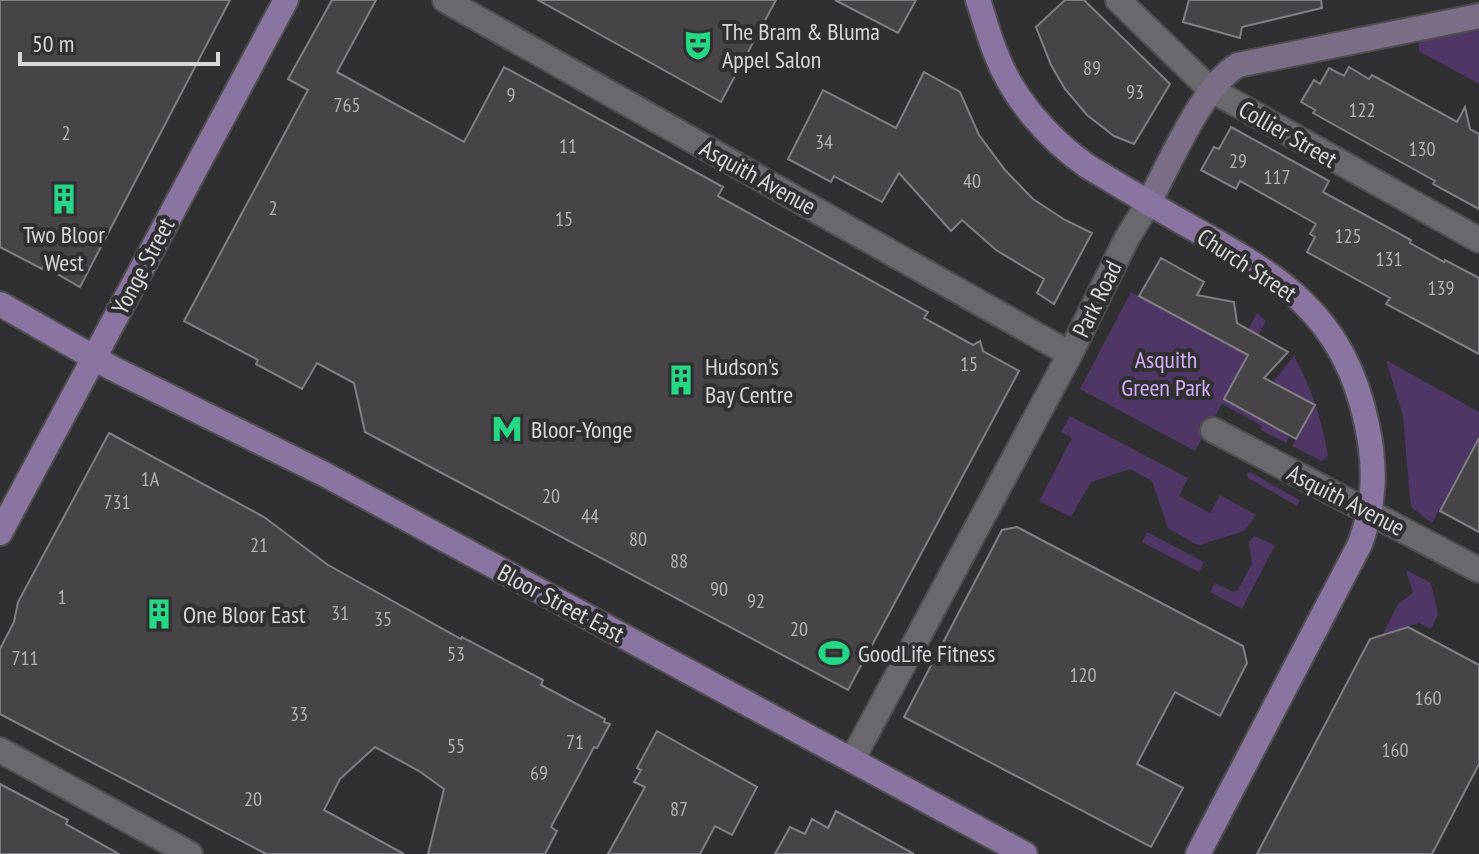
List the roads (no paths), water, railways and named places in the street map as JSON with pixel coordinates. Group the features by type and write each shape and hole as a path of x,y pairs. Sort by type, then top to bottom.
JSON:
{"main road":[{"name":"Yonge Street","path":"0,533 286,0"},
{"name":"Church Street","path":"978,0 997,57 1015,90 1046,131 1065,150 1148,204 1285,284 1326,327 1355,379 1363,403 1372,468 1371,515 1346,575 1198,854"},
{"name":"Bloor Street East","path":"0,304 94,358 275,448 1025,854"}],"street":[{"name":"Asquith Avenue","path":"445,0 1070,354"},
{"name":"Collier Street","path":"1118,0 1210,89 1479,240"},
{"name":"Park Road","path":"852,760 1070,354 1127,238 1210,89 1226,72 1249,62 1479,16"},
{"name":"Asquith Avenue","path":"1213,430 1479,570"},
{"path":"0,750 190,854"}],"place":[{"name":"The Bram & Bluma Appel Salon","path":"698,45"},
{"name":"Two Bloor West","path":"64,199"},
{"name":"Hudson's Bay Centre","path":"681,380"},
{"name":"Bloor-Yonge","path":"507,429"},
{"name":"One Bloor East","path":"159,614"},
{"name":"GoodLife Fitness","path":"834,653"}],"park label":[{"name":"Asquith Green Park","path":"1166,373"}]}
